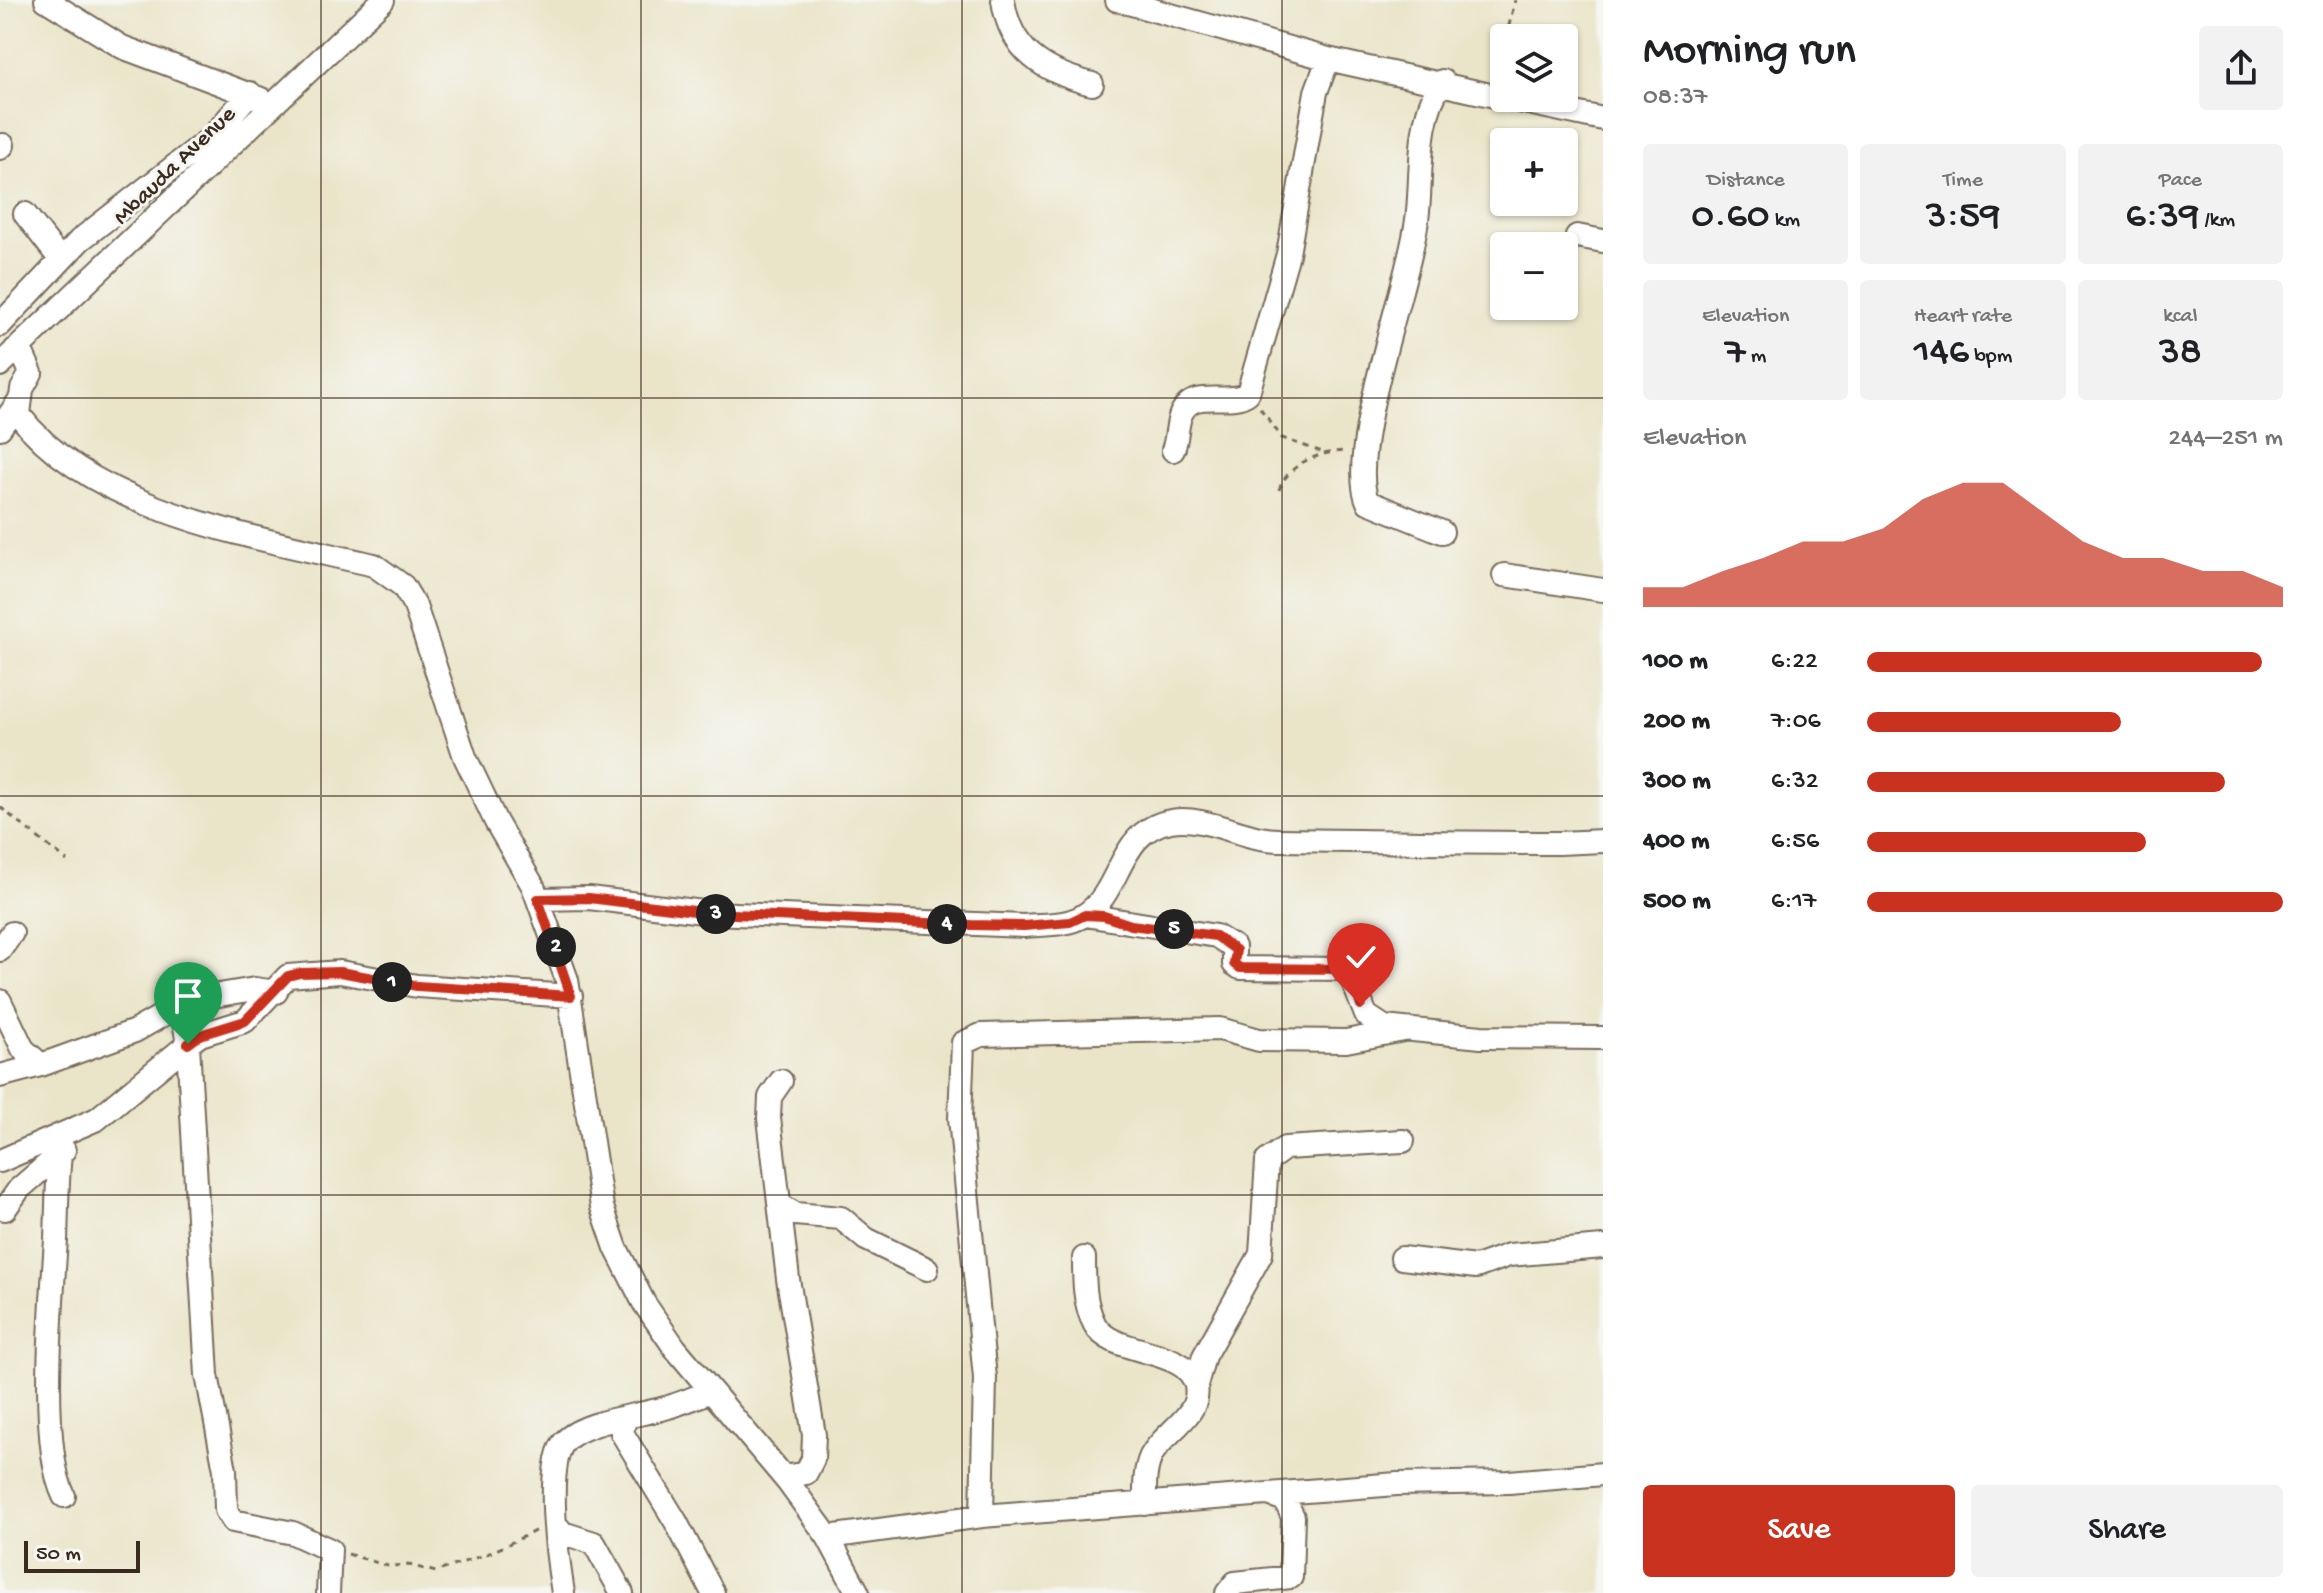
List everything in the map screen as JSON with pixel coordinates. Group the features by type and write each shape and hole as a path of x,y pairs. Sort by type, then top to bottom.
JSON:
{"street":[{"path":"46,0 122,47 250,93 273,105"},
{"name":"Mbauda Avenue","path":"7,358 383,0"},
{"path":"1003,0 1008,28 1022,49 1059,73 1092,84"},
{"path":"1117,0 1332,60 1443,81 1490,94"},
{"path":"1173,450 1181,414 1187,406 1205,398 1241,398 1248,393 1288,254 1316,92 1322,73 1332,60"},
{"path":"1442,532 1368,502 1361,478 1368,429 1415,232 1431,101 1443,81"},
{"path":"0,325 60,259 212,137 250,93"},
{"path":"1570,112 1603,119"},
{"path":"25,214 60,259"},
{"path":"1578,236 1603,241"},
{"path":"0,428 19,401 31,373 23,355 7,358"},
{"path":"19,401 19,415 25,423 65,460 112,490 154,507 374,565 403,586 415,606 465,757 538,899 571,996 606,1221 644,1303 711,1391 785,1477 828,1537 858,1593"},
{"path":"1504,575 1603,590"},
{"path":"538,899 589,898 711,913 984,926 1070,922 1085,915 1103,895 1124,855 1142,835 1174,820 1278,840 1603,841"},
{"path":"1085,915 1216,936 1234,947 1234,964 1240,968 1348,969 1366,1015 1384,1027 1481,1037 1603,1038"},
{"path":"5,1209 19,1189 188,1044 200,1035 245,1021 288,976 340,972 417,986 571,996"},
{"path":"0,1076 41,1065 135,1031 181,1004 255,989 276,992"},
{"path":"0,1001 23,1049 41,1065"},
{"path":"181,1004 188,1044 207,1375 225,1470 226,1510 233,1521 293,1533 332,1553 328,1593"},
{"path":"982,1516 985,1378 960,1118 963,1043 981,1035 1220,1029 1259,1040 1346,1041 1404,1030"},
{"path":"781,1081 768,1104 814,1446 806,1473 785,1477"},
{"path":"0,1161 97,1119"},
{"path":"1145,1504 1145,1472 1152,1454 1166,1434 1187,1417 1195,1399 1204,1356 1261,1254 1267,1161 1285,1148 1403,1141"},
{"path":"60,1154 51,1321 51,1427 53,1467 64,1496"},
{"path":"780,1205 795,1214 841,1218 866,1239 927,1269"},
{"path":"1402,1258 1476,1267 1509,1255 1603,1247"},
{"path":"1084,1258 1087,1301 1095,1325 1104,1335 1162,1356 1188,1371 1196,1385"},
{"path":"563,1593 556,1523 555,1469 560,1448 579,1431 665,1408 711,1391"},
{"path":"625,1418 622,1433 676,1522 713,1593"},
{"path":"828,1537 982,1516 1397,1484 1509,1482 1603,1474"},
{"path":"1227,1593 1235,1583 1291,1577 1293,1517 1285,1500 1271,1495"},
{"path":"556,1523 563,1533 594,1543 622,1593"}],"path":[{"path":"1509,24 1515,0"},
{"path":"1248,393 1282,438 1322,452 1346,451 1368,429"},
{"path":"1279,490 1286,474 1322,452"},
{"path":"0,807 67,861"},
{"path":"332,1553 355,1555 397,1568 409,1565 436,1572 492,1552 556,1523"}],"route":[{"path":"188,1044 200,1035 245,1021 260,1010 288,976 300,973 355,973 417,986 571,996 538,899 570,897 711,913 971,925 1024,926 1070,922 1085,915 1104,916 1131,925 1197,932 1227,940 1236,950 1234,964 1237,968 1333,966 1348,969 1352,972 1361,1005"}]}
